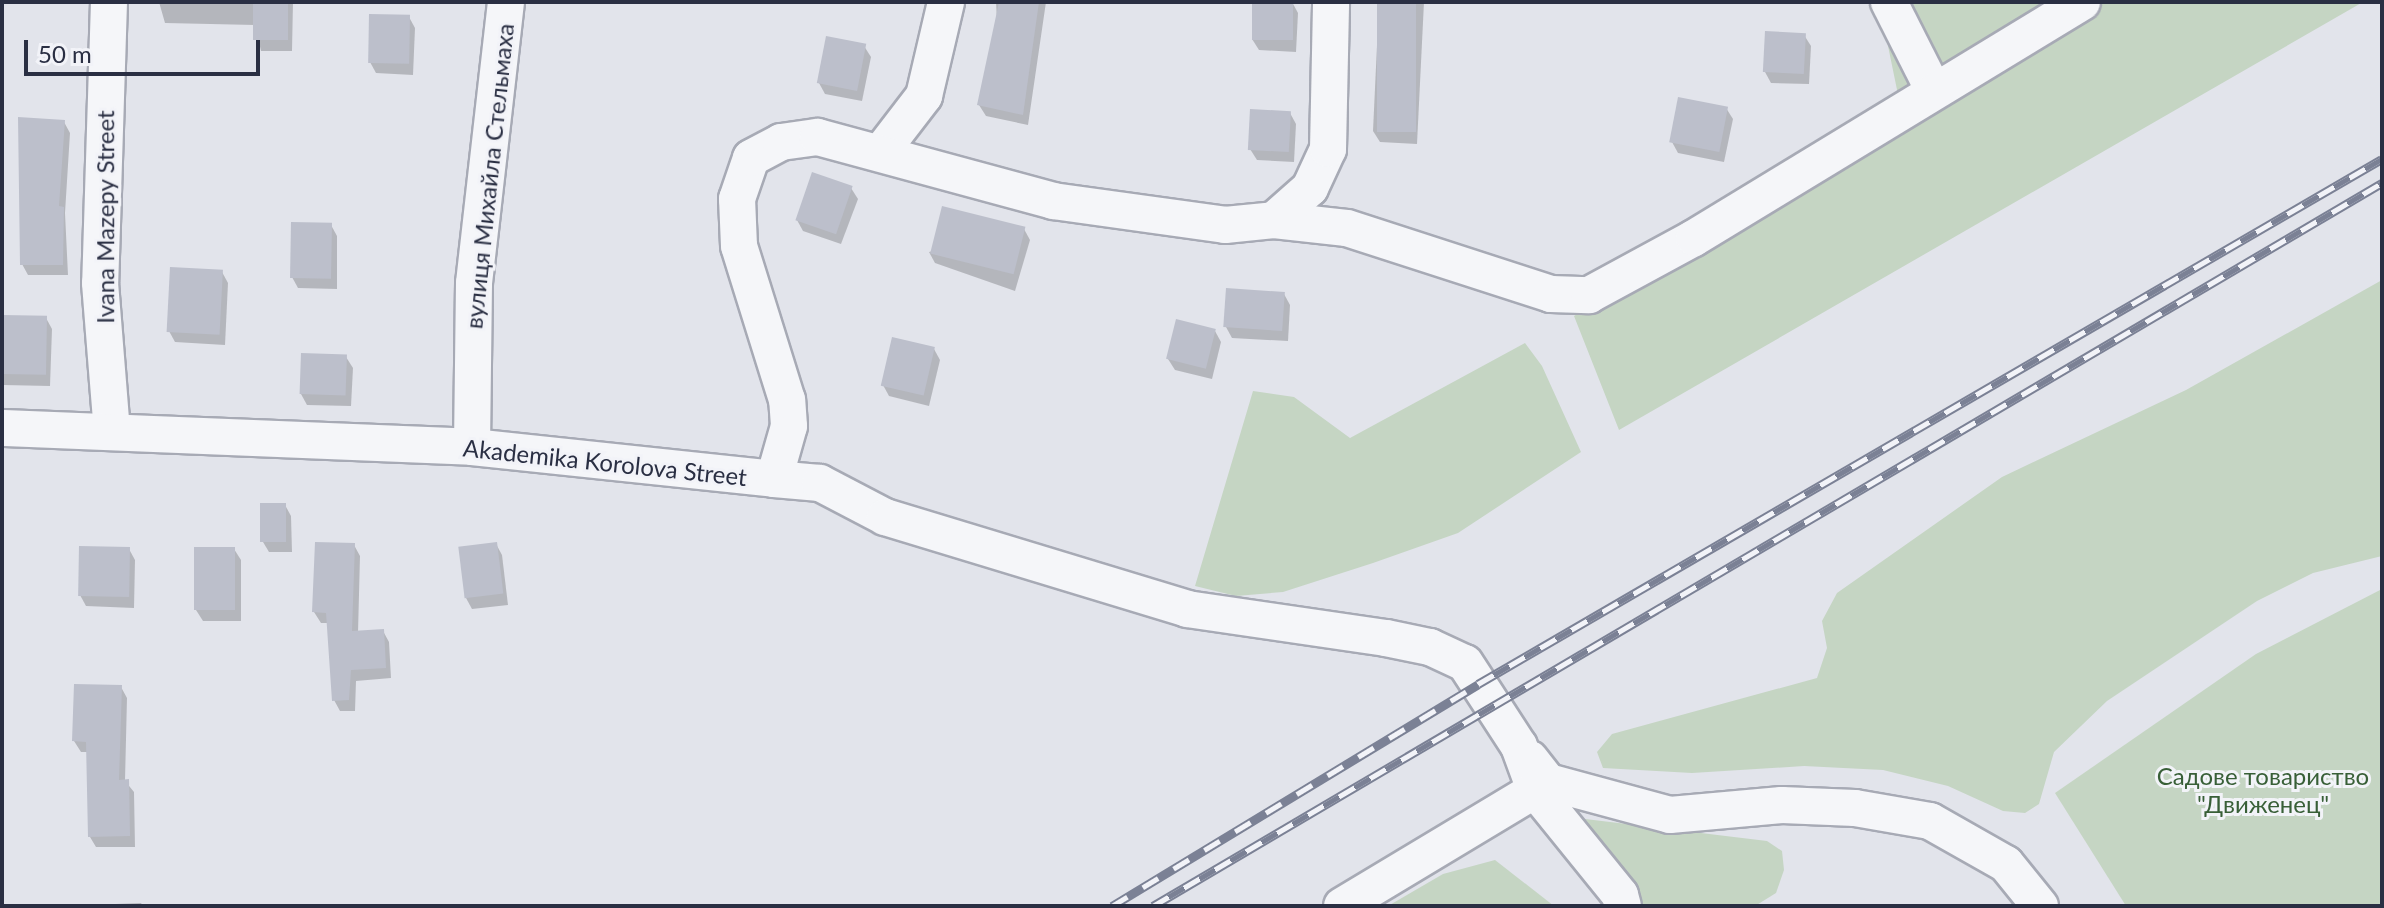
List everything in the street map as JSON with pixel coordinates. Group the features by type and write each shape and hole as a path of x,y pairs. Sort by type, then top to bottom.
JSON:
{"street":[{"name":"Ivana Mazepy Street","path":"109,2 100,283 112,431"},
{"name":"вулиця Михайла Стельмаха","path":"472,447 474,283 506,2"},
{"path":"881,152 924,96 946,2"},
{"path":"1274,220 1310,188 1328,149 1331,2"},
{"path":"1889,2 1933,89"},
{"name":"Akademika Korolova Street","path":"2,428 472,447 774,479 785,456 787,400 739,246 741,185 751,158 781,142 818,137 1053,201 1225,225 1274,220 1347,228 1551,294 1589,295 1694,238 1933,89 2082,2"},
{"path":"774,479 820,483 885,517 1187,609 1430,647 1465,663 1542,786 1620,895 1623,906"},
{"path":"1342,906 1542,786 1670,815 1782,805 1855,808 1930,821 2006,864 2040,906"}],"green space":[{"path":"1879,2 2363,2 1619,430 1574,316 1903,119"},
{"path":"2382,280 2382,556 2313,573 2257,601 2107,701 2054,752 2039,804 2025,813 2003,811 1948,786 1883,770 1804,766 1692,773 1603,768 1597,752 1612,734 1817,678 1827,648 1822,621 1837,593 2002,477 2186,390"},
{"path":"1525,343 1542,366 1581,452 1458,533 1373,563 1283,592 1236,596 1195,586 1253,391 1294,397 1350,438"},
{"name":"Садове товариство \"Движенец\"","path":"2382,589 2382,906 2126,906 2055,793 2256,654"},
{"path":"1577,818 1767,841 1782,851 1784,870 1776,893 1755,906 1629,906"},
{"path":"1495,860 1554,906 1388,906 1443,874"}],"building":[{"path":"253,2 288,2 288,40 253,40"},
{"path":"999,2 1039,2 1023,115 977,105"},
{"path":"1252,2 1293,2 1293,40 1252,40"},
{"path":"1377,2 1416,2 1416,132 1377,132"},
{"path":"369,14 410,15 409,64 368,63"},
{"path":"1765,31 1806,33 1804,74 1763,72"},
{"path":"826,36 866,44 857,91 817,83"},
{"path":"1678,97 1728,107 1719,152 1669,142"},
{"path":"1250,109 1291,111 1289,152 1248,150"},
{"path":"18,117 65,120 59,206 64,207 63,265 20,265"},
{"path":"812,172 853,186 836,234 795,220"},
{"path":"942,206 1025,227 1014,274 930,254"},
{"path":"291,222 332,223 331,279 290,278"},
{"path":"170,267 223,270 220,335 167,332"},
{"path":"1226,288 1285,292 1282,331 1223,327"},
{"path":"2,315 47,316 46,375 2,374"},
{"path":"1176,319 1216,329 1206,369 1166,359"},
{"path":"892,337 935,347 924,396 881,386"},
{"path":"301,353 347,355 346,396 300,394"},
{"path":"260,503 286,503 286,542 260,542"},
{"path":"315,542 355,543 352,631 384,629 386,668 351,670 349,700 332,701 326,613 312,612"},
{"path":"497,542 503,594 465,598 458,547"},
{"path":"79,546 130,547 129,597 78,596"},
{"path":"194,547 235,547 235,610 194,610"},
{"path":"74,684 122,685 119,780 129,779 130,836 88,837 86,742 72,741"}],"railway":[{"path":"1112,906 1478,684 2382,159"},
{"path":"1153,906 2382,183"}]}
